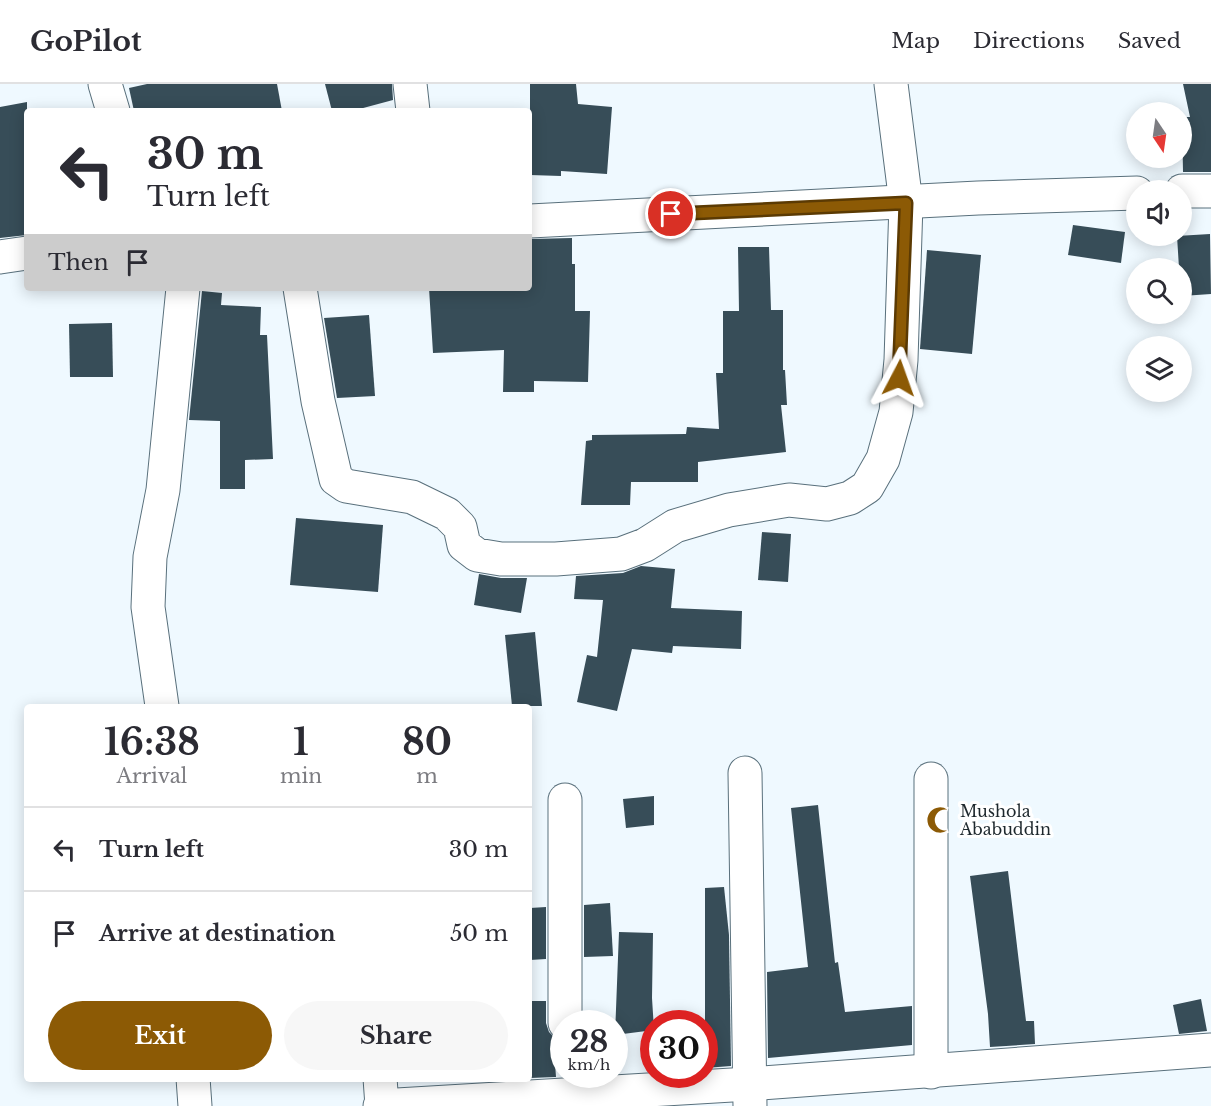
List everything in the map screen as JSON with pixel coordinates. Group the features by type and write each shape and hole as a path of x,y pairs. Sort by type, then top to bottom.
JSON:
{"street":[{"path":"105,84 111,108"},
{"path":"410,84 412,108"},
{"path":"300,291 318,401 336,479 346,486 412,497 447,514 460,527 464,545 477,555 501,559 556,559 621,554 645,545 675,526 729,510 789,500 826,504 850,498 867,487 884,459 896,412 901,360 906,203 891,84"},
{"path":"1192,191 1211,190"},
{"path":"532,221 978,198 1126,193"},
{"path":"0,256 24,253"},
{"path":"162,704 148,607 150,557 163,490 183,291"},
{"path":"745,773 749,1095"},
{"path":"931,779 931,1072"},
{"path":"565,1010 566,800"},
{"path":"628,1088 749,1095 931,1072 1211,1050"},
{"path":"193,1082 195,1106"},
{"path":"380,1082 381,1106 550,1086"}],"building":[{"path":"147,84 277,84 281,108 133,108 129,88"},
{"path":"325,84 392,84 393,100 363,108 331,108"},
{"path":"530,84 576,84 578,104 612,107 607,174 561,171 561,176 532,175 532,108 530,108"},
{"path":"1183,84 1211,84 1211,172 1183,172 1183,168 1192,168 1192,102 1187,102"},
{"path":"27,102 27,108 24,108 24,235 0,238 0,107"},
{"path":"1073,225 1125,232 1121,263 1068,255"},
{"path":"1210,234 1211,294 1192,295 1192,258 1178,258 1178,246 1192,246 1192,235"},
{"path":"572,238 572,264 575,264 575,311 590,311 588,382 534,381 534,392 503,392 504,350 433,353 429,291 532,291 532,239"},
{"path":"738,247 769,247 771,310 783,310 783,370 785,370 787,405 781,405 786,452 698,462 698,482 631,482 630,505 581,505 586,441 592,440 592,435 686,434 687,427 719,429 716,373 723,373 723,311 739,311"},
{"path":"927,250 981,255 972,354 920,349"},
{"path":"202,291 222,293 221,305 261,307 260,335 267,335 273,459 245,460 245,489 220,489 220,421 189,420"},
{"path":"369,315 375,396 337,398 324,318"},
{"path":"112,323 113,377 70,377 69,324"},
{"path":"296,518 383,525 378,592 290,585"},
{"path":"762,532 791,534 788,582 758,580"},
{"path":"641,566 675,569 671,608 742,611 741,649 673,646 672,653 632,649 617,711 577,702 587,655 597,657 603,600 574,599 576,576 623,573"},
{"path":"479,574 501,578 527,578 521,613 474,605"},
{"path":"535,632 542,706 512,704 505,635"},
{"path":"654,796 654,825 626,828 623,799"},
{"path":"818,805 835,963 838,962 845,1012 912,1006 912,1045 768,1058 767,972 808,967 791,808"},
{"path":"1008,871 1026,1021 1034,1021 1035,1044 990,1047 988,1014 970,876"},
{"path":"724,887 729,935 731,1066 718,1067 718,1010 705,1010 705,888"},
{"path":"610,903 613,956 584,957 584,905"},
{"path":"546,907 546,959 532,960 532,908"},
{"path":"619,932 653,933 653,1010 640,1010 640,1032 628,1033 628,1010 616,1010"},
{"path":"1201,999 1207,1031 1179,1034 1173,1005"},
{"path":"532,1001 546,1001 546,1023 549,1032 550,1077 532,1078"}],"place":[{"name":"Mushola Ababuddin","path":"940,820"}],"route":[{"path":"671,214 906,203 899,378"}]}
